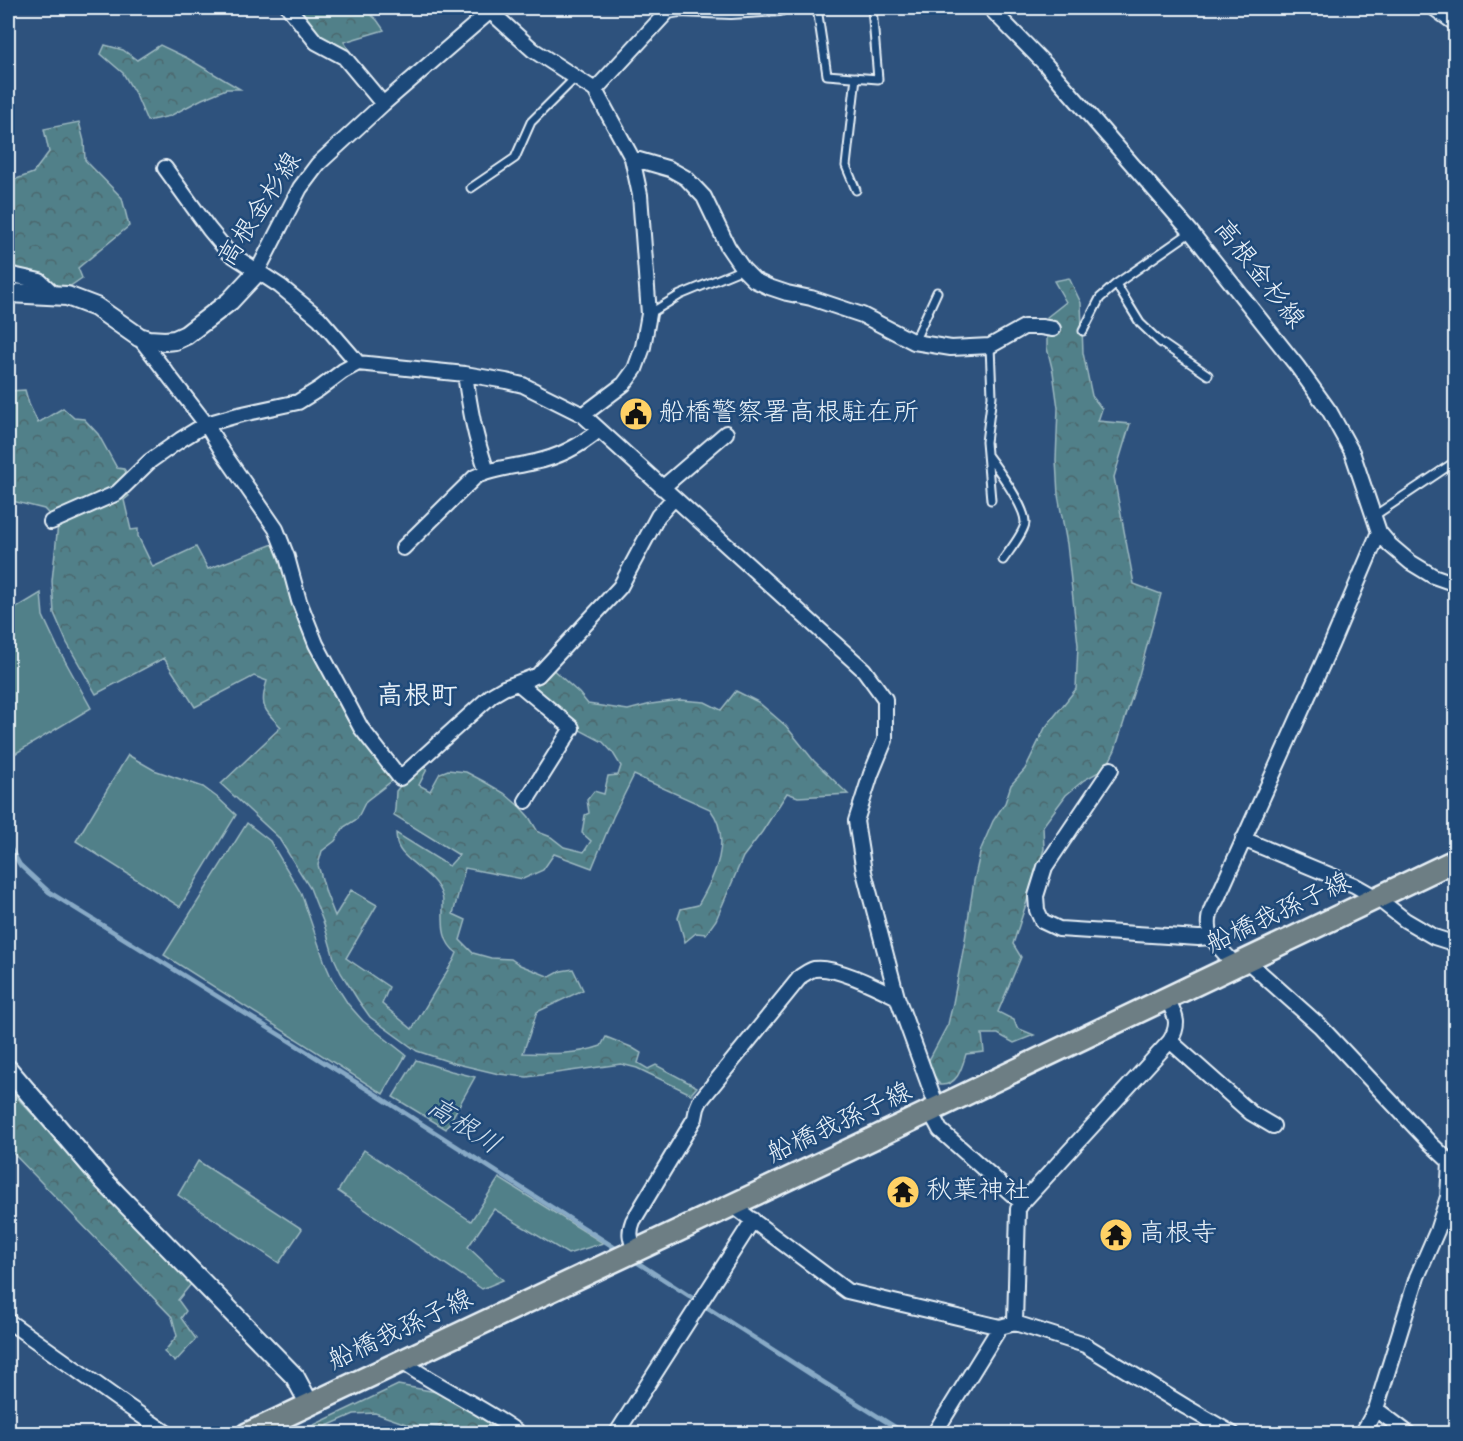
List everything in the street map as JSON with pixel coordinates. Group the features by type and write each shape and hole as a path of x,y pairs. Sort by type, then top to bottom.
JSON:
{"main road":[{"name":"船橋我孫子線","path":"247,1434 1455,860"}],"street":[{"path":"289,8 315,42 344,57 383,104"},
{"path":"595,90 668,11 780,8"},
{"name":"高根金杉線","path":"990,8 1046,65 1191,232 1297,366 1330,412 1352,452 1379,532 1410,562 1433,576 1455,584"},
{"path":"1434,8 1455,24"},
{"path":"492,9 533,50 595,90 632,158 640,195 649,314 643,347 635,369 624,384 583,415"},
{"name":"高根金杉線","path":"8,293 67,296 96,307 139,337 148,340 175,340 186,335 230,301 257,272 300,188 318,164 492,9"},
{"path":"632,158 670,169 686,178 704,197 728,248 743,269 754,280 769,287 862,315 914,342 951,348 990,346 1024,327 1053,329"},
{"path":"165,168 209,230 228,252 280,286 319,318 358,363"},
{"path":"8,274 40,280 55,295"},
{"path":"139,337 206,424 276,529 287,557 299,601 316,644 361,728 400,778 492,695 538,675 620,587 658,516 674,498"},
{"path":"51,522 117,493 150,461 206,424 298,402 358,363 465,374 524,385 583,415 864,670 885,699 885,740 856,821 864,872 897,997 940,1130 1022,1203"},
{"path":"465,374 472,424 486,471"},
{"path":"403,548 475,477 486,471 538,462 568,452 598,430"},
{"path":"662,488 726,433"},
{"path":"1362,1434 1376,1409 1417,1277 1437,1232 1448,1197 1453,1164 1320,1026 1211,937 1209,921 1212,907 1331,645 1379,532"},
{"path":"518,684 572,728 526,801"},
{"path":"1111,769 1045,867 1036,896 1037,910 1042,921 1059,929 1211,937"},
{"path":"1243,839 1354,885 1377,898 1405,920 1434,938 1455,944"},
{"path":"635,1251 630,1230 633,1221 695,1118 700,1101 801,976 812,969 824,969 872,984 897,997"},
{"path":"1015,1323 1018,1209 1170,1041 1177,1024 1167,998"},
{"path":"1170,1041 1251,1113 1273,1126"},
{"path":"8,1069 103,1180 295,1377 309,1403"},
{"path":"732,1204 847,1291 1000,1327 1015,1323 1085,1345 1233,1434"},
{"path":"616,1434 753,1220"},
{"path":"8,1321 168,1434"},
{"path":"934,1434 1000,1327"},
{"path":"401,1361 500,1419 520,1434"},
{"path":"1376,1409 1409,1434"}],"lane":[{"path":"817,8 827,75 878,79 872,8"},
{"path":"856,77 846,166 856,190"},
{"path":"471,188 515,158 531,122 575,78"},
{"path":"1083,331 1100,297 1191,232"},
{"path":"649,314 680,294 743,269"},
{"path":"1116,284 1140,323 1160,342 1208,375"},
{"path":"914,342 938,292"},
{"path":"990,346 992,396 986,442 991,500"},
{"path":"987,455 1005,481 1025,521 1022,530 1003,560"},
{"path":"1374,516 1455,461"}],"green space":[{"path":"294,8 363,8 377,20 384,30 344,42 349,50 321,42"},
{"path":"105,45 123,50 137,60 160,45 240,89 226,89 170,116 147,121 123,73 101,54"},
{"path":"79,122 84,141 85,160 122,198 129,226 78,268 82,278 66,289 8,284 8,182 33,173 49,152 44,129"},
{"path":"1069,278 1081,303 1083,353 1092,396 1102,409 1098,421 1130,424 1114,477 1134,584 1161,594 1139,675 1115,750 1106,768 1084,780 1066,795 1043,826 1044,849 1013,944 1021,957 998,1012 1014,1020 1017,1028 1034,1035 1014,1043 998,1034 982,1034 984,1052 966,1054 961,1070 955,1079 940,1085 927,1064 948,1024 981,849 993,821 1005,803 1011,785 1025,769 1045,728 1076,689 1078,645 1067,544 1058,495 1056,460 1058,408 1047,348 1047,317 1066,302 1054,281"},
{"path":"25,390 38,423 63,408 74,418 84,419 98,434 117,468 124,469 128,475 120,485 129,496 124,500 131,530 138,529 138,536 153,567 196,547 208,569 276,543 311,646 334,696 353,730 393,780 366,801 357,819 344,827 335,841 322,851 318,865 335,916 351,890 377,905 346,958 389,987 382,1004 412,1029 457,953 446,938 443,925 443,898 438,888 433,880 400,850 396,833 449,866 459,855 394,815 396,791 416,767 427,769 419,785 430,791 440,773 448,770 466,772 504,793 529,817 538,832 551,837 564,847 584,852 591,841 582,833 585,815 589,813 587,800 594,791 604,794 608,776 618,775 621,766 603,742 576,728 527,685 550,667 588,704 628,710 680,700 705,702 721,710 736,691 758,702 786,726 814,761 848,794 798,797 787,793 743,857 716,920 706,934 696,933 685,942 678,918 681,909 698,905 715,870 721,845 717,821 710,809 634,775 613,817 592,868 554,854 543,870 523,879 465,868 453,914 466,920 460,940 473,953 491,958 511,959 550,977 561,971 573,969 583,990 537,1012 523,1053 553,1054 582,1051 601,1046 606,1037 641,1053 638,1063 648,1069 656,1065 697,1087 691,1094 637,1068 621,1064 527,1077 499,1074 453,1063 417,1051 370,1017 341,973 310,888 278,837 221,784 281,727 267,712 263,702 267,681 254,676 195,707 164,658 96,694 67,643 54,613 52,581 58,524 44,509 8,500 9,391"},
{"path":"41,593 43,616 91,708 8,758 8,613"},
{"path":"128,755 154,770 203,787 236,815 180,907 76,841"},
{"path":"247,823 270,841 301,893 325,963 348,1004 363,1021 406,1055 383,1094 164,955"},
{"path":"416,1060 475,1077 446,1129 393,1097"},
{"path":"8,1088 191,1284 178,1300 186,1311 181,1318 196,1339 175,1362 164,1352 177,1336 172,1317 8,1148"},
{"path":"364,1150 471,1221 499,1178 603,1243 568,1254 494,1209 468,1247 503,1280 482,1289 338,1191"},
{"path":"198,1161 302,1229 279,1263 178,1195"},
{"path":"398,1385 447,1394 503,1433 448,1433 439,1427 409,1425 375,1413 354,1414 311,1433 295,1434"}],"waterway":[{"name":"高根川","path":"8,844 20,865 49,892 375,1094 620,1251"},
{"name":"高根川","path":"632,1259 906,1434"}],"place":[{"name":"船橋警察署高根駐在所","path":"636,414"},
{"name":"秋葉神社","path":"903,1192"},
{"name":"高根寺","path":"1116,1235"}],"district":[{"name":"高根町","path":"417,697"}]}
